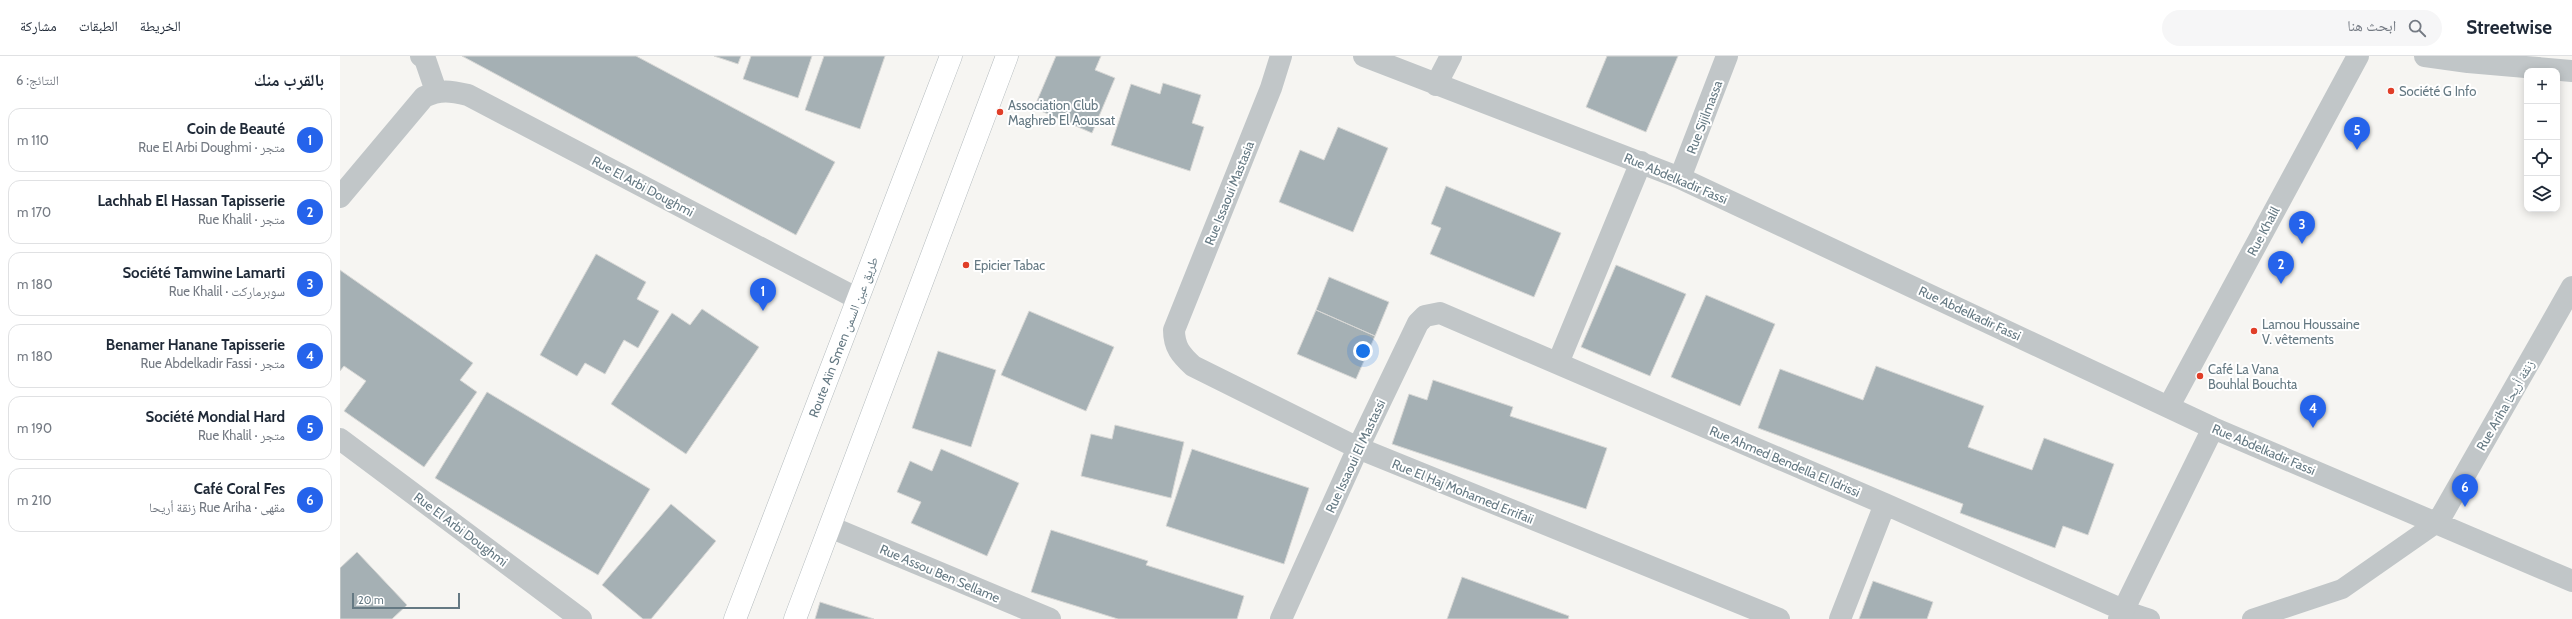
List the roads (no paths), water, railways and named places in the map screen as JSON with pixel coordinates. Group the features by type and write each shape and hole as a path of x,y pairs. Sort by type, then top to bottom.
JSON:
{"main road":[{"name":"Route Aïn Smen طريق عين السمن","path":"735,619 951,56"},
{"path":"795,619 1007,56"}],"street":[{"path":"340,197 430,94 425,59 421,56"},
{"name":"Rue Issaoui Mastasia","path":"1174,330 1271,88 1281,56"},
{"name":"Rue Abdelkadir Fassi","path":"1364,56 1680,178 2169,406 2213,428 2438,522 2572,581"},
{"path":"1436,85 1451,56"},
{"name":"Rue Sijilmassa","path":"1680,178 1727,56"},
{"name":"Rue Khalil","path":"2169,406 2358,56"},
{"path":"2425,56 2468,62 2572,71"},
{"name":"Rue El Arbi Doughmi","path":"430,94 450,91 468,95 858,299"},
{"path":"1558,363 1641,162"},
{"name":"Rue Ariha زنقة أريحا","path":"2438,522 2572,287"},
{"name":"Rue Issaoui El Mastassi","path":"1281,619 1358,448 1418,323 1425,316 1433,314 1446,314"},
{"name":"Rue Ahmed Bendella El Idrissi","path":"1446,314 1885,504 2121,614"},
{"name":"Rue El Haj Mohamed Errifaii","path":"1174,330 1174,341 1179,353 1192,366 1358,448 1779,619"},
{"path":"2121,614 2213,428"},
{"name":"Rue El Arbi Doughmi","path":"340,439 581,619"},
{"path":"1840,619 1885,504"},
{"name":"Rue Assou Ben Sellame","path":"830,527 1050,619"}],"lane":[{"path":"2252,619 2342,589 2438,522"},
{"path":"2121,614 2150,619"}],"place":[{"name":"Société G Info","path":"2391,91"},
{"name":"Association Club Maghreb El Aoussat","path":"1000,112"},
{"name":"Société Mondial Hard","path":"2357,150"},
{"name":"Société Tamwine Lamarti","path":"2302,244"},
{"name":"Epicier Tabac","path":"966,265"},
{"name":"Lachhab El Hassan Tapisserie","path":"2281,284"},
{"name":"Coin de Beauté","path":"763,311"},
{"name":"Lamou Houssaine V. vêtements","path":"2254,331"},
{"name":"Café La Vana Bouhlal Bouchta","path":"2200,376"},
{"name":"Benamer Hanane Tapisserie","path":"2313,428"},
{"name":"Café Coral Fes","path":"2465,507"}]}
